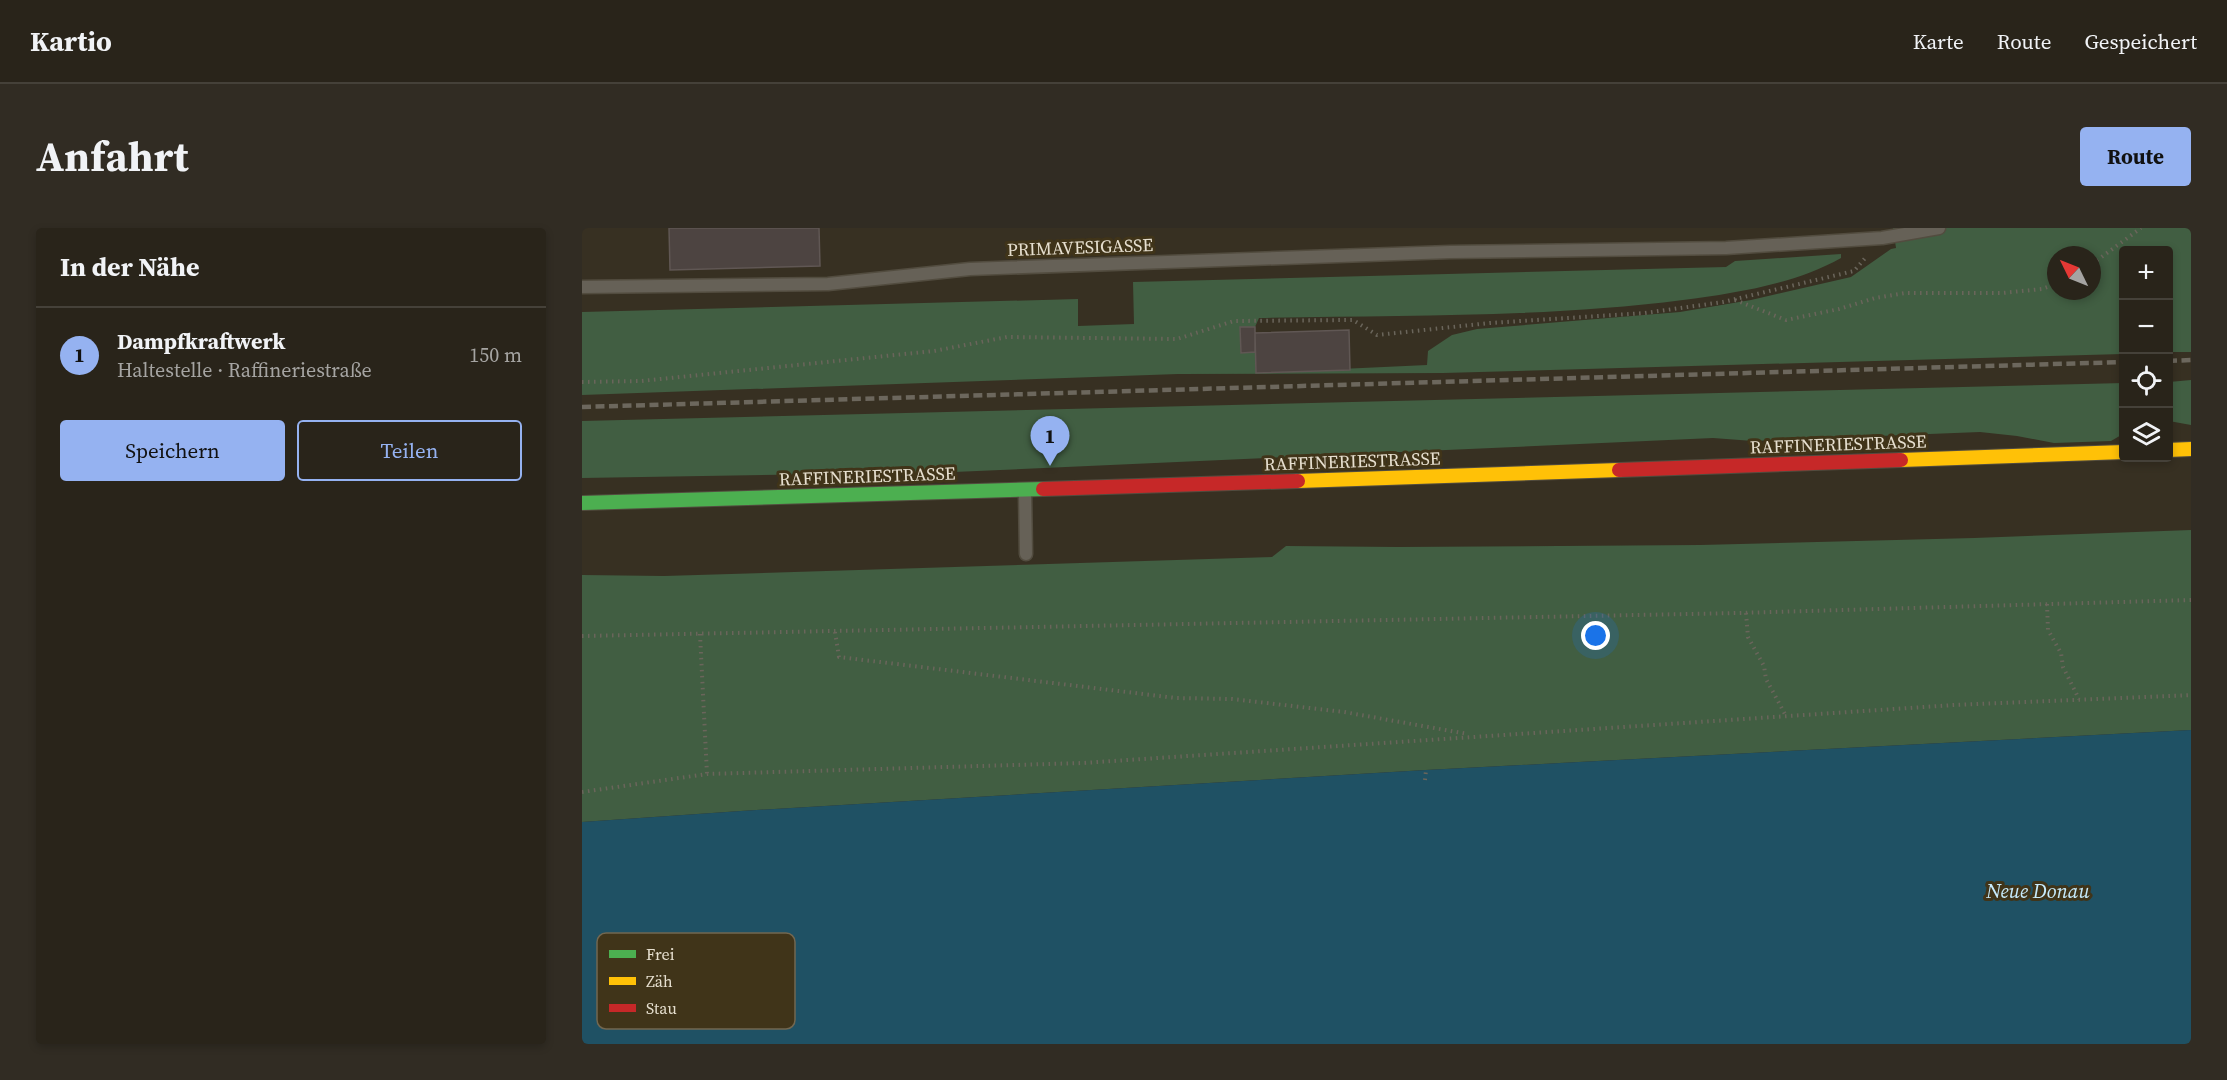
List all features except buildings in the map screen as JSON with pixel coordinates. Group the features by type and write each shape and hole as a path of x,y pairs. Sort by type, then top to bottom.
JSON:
{"main road":[{"path":"2173,450 2191,449"},
{"name":"RAFFINERIESTRASSE","path":"582,503 2119,452"}],"lane":[{"name":"PRIMAVESIGASSE","path":"582,287 828,284 970,269 1450,252 1726,248 1881,238 1939,228"},
{"path":"1025,489 1026,554"}],"path":[{"path":"2101,257 2141,228"},
{"path":"582,382 641,381 934,351 1007,337 1177,339 1234,321 1353,320 1377,335 1490,323 1645,313 1735,299 1854,271 1881,238"},
{"path":"1735,299 1786,320 1905,293 2002,293 2047,287"},
{"path":"582,636 1746,613 2191,600"},
{"path":"2047,604 2048,630 2061,653 2063,667 2079,699"},
{"path":"1746,613 1748,637 1764,666 1766,679 1786,716"},
{"path":"835,632 839,657 1176,698 1232,699 1344,712 1474,736"},
{"path":"700,634 707,774"},
{"path":"582,792 707,774 1083,763 1786,716 2079,699 2191,695"},
{"path":"1425,780 1426,770"}],"green space":[{"path":"1893,228 2191,228 2191,352 2173,352 2173,246 2119,246 2119,354 1443,373 1178,374 582,395 582,312 1078,299 1078,326 1134,324 1133,282 1726,267 1735,261 1841,254 1841,258 1823,267 1785,281 1683,300 1525,313 1259,318 1255,327 1240,327 1241,352 1255,352 1256,373 1427,365 1428,351 1452,335 1477,329 1680,312 1751,300 1851,277 1891,249 1896,248"},
{"path":"2191,380 2191,425 2173,422 2173,382"},
{"path":"2119,383 2119,436 2111,441 2054,443 1980,432 1753,441 1713,438 954,472 582,478 582,421"},
{"path":"2191,530 2191,730 1426,770 582,822 582,575 664,576 1272,557 1286,546 1700,545"}],"water":[{"name":"Neue Donau","path":"2191,730 2191,1044 582,1044 582,822 1426,770"}],"railway":[{"path":"2173,361 2191,360"},
{"path":"582,407 2119,362"}],"traffic: fast":[{"path":"582,503 1043,489"}],"traffic: slow":[{"path":"2173,450 2191,449"},
{"path":"1901,460 2119,452"},
{"path":"1298,481 1619,470"}],"traffic: jam":[{"path":"1619,470 1901,460"},
{"path":"1043,489 1298,481"}],"place":[{"name":"Dampfkraftwerk","path":"1050,466"}]}
